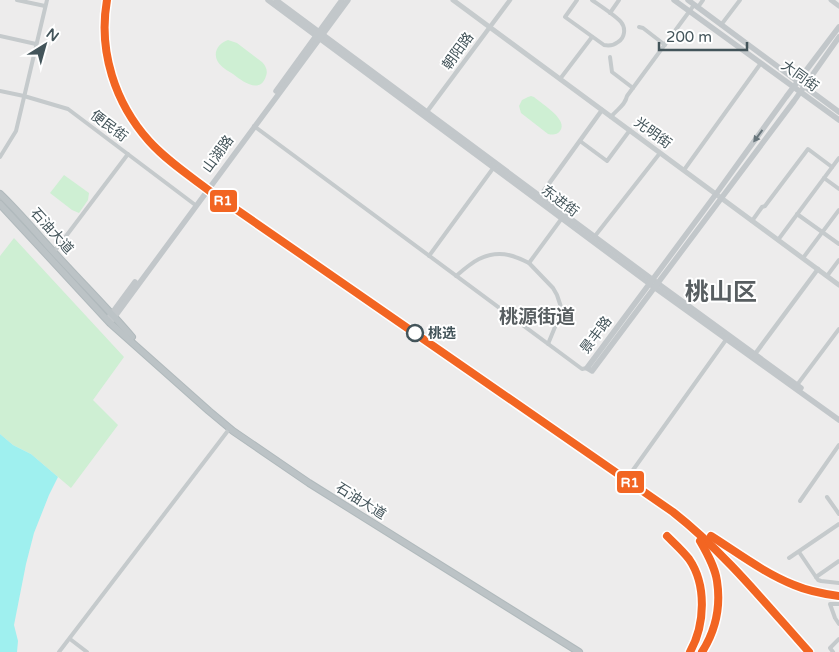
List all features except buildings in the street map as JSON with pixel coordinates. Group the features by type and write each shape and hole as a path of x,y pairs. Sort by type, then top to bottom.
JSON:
{"highway":[{"name":"石油大道","path":"0,194 21,214 111,318"},
{"name":"石油大道","path":"0,204 144,352 230,428 309,483 579,652"}],"main road":[{"name":"东进街","path":"268,0 319,35 562,218 728,337 839,420"},
{"name":"东进街","path":"276,0 319,35"},
{"name":"山湖路","path":"111,318 254,126 342,0"},
{"name":"山湖路","path":"111,318 319,35 348,0"},
{"name":"光明街","path":"453,0 839,285"},
{"name":"大同街","path":"674,0 761,64 796,84"},
{"name":"大同街","path":"688,0 839,120"},
{"path":"831,0 839,6"},
{"name":"景丰路","path":"719,196 796,84 839,27"},
{"name":"景丰路","path":"587,368 802,89 839,37"},
{"name":"大同街","path":"802,89 839,112"},
{"name":"东进街","path":"425,114 595,236 653,283"},
{"name":"东进街","path":"728,337 755,354 839,416"}],"street":[{"path":"18,0 45,6"},
{"path":"0,157 16,130 47,0"},
{"name":"朝阳路","path":"425,114 510,0"},
{"path":"569,0 576,2 565,17 609,49 622,39 625,33 624,27 621,21 592,0"},
{"path":"610,13 619,0"},
{"path":"611,117 625,102 627,96 690,11 703,0"},
{"path":"721,25 740,0"},
{"path":"639,27 665,45"},
{"path":"0,36 36,44"},
{"path":"560,79 592,37"},
{"path":"610,57 612,72 633,88"},
{"path":"684,170 761,64"},
{"name":"便民街","path":"0,91 68,109 194,204"},
{"path":"540,196 602,110"},
{"path":"254,126 582,369 587,368"},
{"path":"580,141 607,161 630,130"},
{"path":"752,221 808,149 832,167"},
{"path":"595,236 660,153"},
{"path":"54,252 128,154"},
{"path":"778,240 839,158"},
{"path":"429,256 494,167"},
{"path":"824,178 839,189"},
{"path":"803,258 839,210"},
{"path":"797,214 839,244"},
{"path":"529,263 562,218"},
{"path":"456,276 478,259 497,254 509,254 529,263 553,288 562,310 548,344"},
{"path":"827,276 839,260"},
{"path":"755,354 818,269"},
{"path":"797,385 839,330"},
{"path":"633,470 728,337"},
{"path":"59,652 230,428"},
{"path":"800,501 839,445"},
{"path":"827,497 839,514"},
{"path":"789,558 839,524"},
{"path":"799,552 821,582 839,583"},
{"path":"816,577 839,562"},
{"path":"839,604 830,604 839,624"},
{"path":"70,638 87,652"},
{"path":"833,652 830,648 839,639"}],"green space":[{"path":"228,40 237,43 265,65 267,74 260,85 255,86 246,83 218,62 216,58 217,48"},
{"path":"531,96 558,117 562,127 558,133 548,134 521,113 519,106 522,100"},
{"path":"64,175 89,193 88,200 79,213 72,210 50,193"},
{"path":"14,238 124,357 93,400 118,425 71,488 31,454 13,445 0,434 0,256"}],"water":[{"path":"0,434 13,445 31,454 58,477 34,533 26,564 14,625 18,641 17,652 0,652"}],"transit line":[{"name":"R1","path":"107,0 105,19 107,57 118,93 137,126 163,155 211,192 673,512 727,561 809,652"},
{"name":"R1","path":"667,536 689,559 699,581 702,605 701,618 699,630 690,652"},
{"name":"R1","path":"711,536 762,569 783,580 810,591 839,596"},
{"name":"R1","path":"700,541 714,571 718,591 718,609 714,627 702,652"}],"place":[{"name":"桃选","path":"415,333"}],"district":[{"name":"桃山区","path":"721,292"},
{"name":"桃源街道","path":"537,317"}]}
